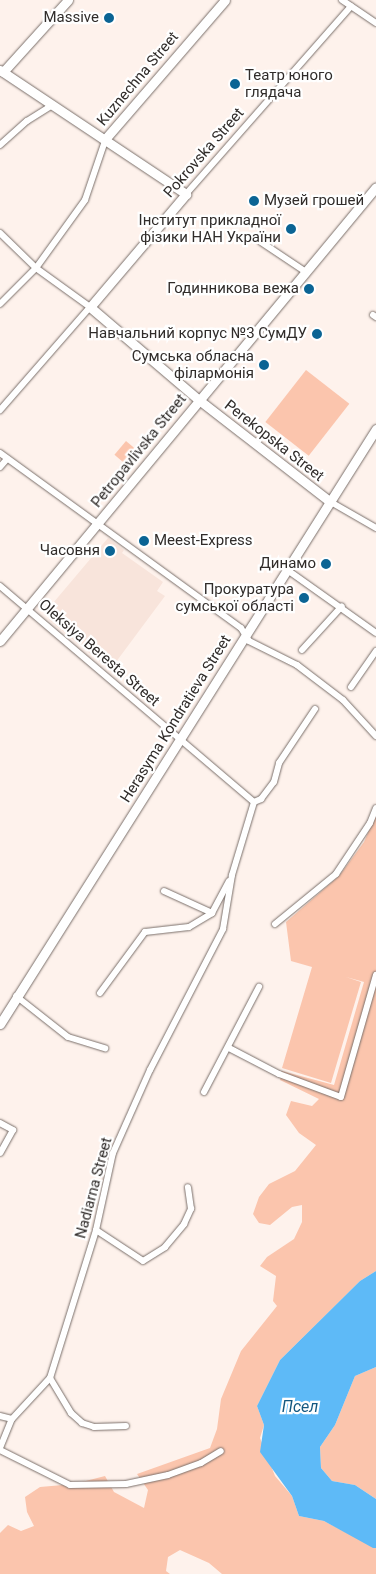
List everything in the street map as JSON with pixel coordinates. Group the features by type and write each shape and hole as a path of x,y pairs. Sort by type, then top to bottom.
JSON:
{"street":[{"path":"68,0 2,71 106,138 186,194"},
{"name":"Kuznechna Street","path":"0,304 36,268 85,200 106,138 225,0"},
{"path":"342,0 376,23"},
{"name":"Pokrovska Street","path":"0,410 351,6"},
{"path":"0,145 27,121 53,105"},
{"name":"Petropavlivska Street","path":"0,641 376,187"},
{"name":"Perekopska Street","path":"0,233 36,268 90,307 199,400 329,501 376,528"},
{"path":"261,242 306,272"},
{"name":"Herasyma Kondratieva Street","path":"0,1024 376,429"},
{"path":"0,453 241,628 244,636 297,665 343,700 376,736"},
{"path":"0,467 7,459"},
{"path":"286,570 342,606 376,633"},
{"name":"Oleksiya Beresta Street","path":"0,586 254,802"},
{"path":"302,650 342,606"},
{"path":"351,687 376,651"},
{"path":"254,802 261,800 274,782 279,763 315,709"},
{"name":"Nadiarna Street","path":"0,1449 12,1420 50,1378 96,1230 113,1153 150,1070 222,929 232,875 254,802"},
{"path":"275,924 336,874 370,823 376,808"},
{"name":"Nadiarna Street","path":"212,914 232,875"},
{"path":"164,891 212,914"},
{"path":"100,993 145,932 189,927 212,914"},
{"path":"229,1048 287,1077 341,1097 376,975"},
{"path":"204,1092 229,1048 259,987"},
{"path":"16,996 68,1036 105,1048"},
{"path":"0,1124 13,1130 0,1153"},
{"path":"96,1230 143,1261 166,1247 184,1224 191,1209 188,1187"},
{"path":"50,1378 71,1413 82,1423 94,1427 126,1426"},
{"path":"0,1416 12,1420"},
{"path":"0,1449 70,1485 126,1484 168,1475 201,1463 221,1451"}],"shaded area":[{"path":"306,370 349,404 309,456 265,422"},
{"path":"126,441 139,452 127,466 114,455"},
{"path":"108,538 124,550 122,553 163,582 157,591 165,596 110,670 49,620 53,614 48,609"},
{"path":"376,814 376,1271 360,1281 280,1360 257,1406 264,1425 260,1438 275,1476 292,1496 299,1516 324,1521 376,1548 376,1574 222,1574 209,1563 180,1550 168,1557 166,1571 170,1574 0,1574 0,1533 8,1525 21,1531 34,1526 27,1512 25,1497 40,1487 74,1484 105,1476 114,1492 144,1508 148,1490 137,1474 210,1448 217,1429 221,1399 241,1351 277,1306 273,1301 276,1276 260,1266 267,1257 294,1239 302,1222 302,1205 292,1207 270,1225 259,1223 253,1214 259,1197 269,1184 295,1171 316,1145 299,1133 286,1115 291,1101 312,1106 319,1099 280,1080 282,1071 334,1085 364,982 346,977 361,982 331,1083 282,1068 312,967 291,961 286,922 339,876 364,842"},
{"path":"376,1367 376,1499 355,1485 332,1481 321,1468 320,1447 335,1425 355,1376"}],"water":[{"name":"Псел","path":"376,1271 376,1367 355,1376 335,1425 320,1447 321,1468 332,1481 355,1485 376,1499 376,1548 373,1548 324,1521 299,1516 292,1496 260,1452 264,1425 257,1406 280,1360 360,1281"}],"place":[{"name":"Massive","path":"109,18"},
{"name":"Театр юного глядача","path":"235,84"},
{"name":"Музей грошей","path":"254,201"},
{"name":"Інститут прикладної фізики НАН України","path":"291,229"},
{"name":"Годинникова вежа","path":"309,289"},
{"name":"Навчальний корпус №3 СумДУ","path":"317,334"},
{"name":"Сумська обласна філармонія","path":"264,365"},
{"name":"Meest-Express","path":"144,541"},
{"name":"Часовня","path":"110,551"},
{"name":"Динамо","path":"326,564"},
{"name":"Прокуратура сумської області","path":"304,598"}]}
